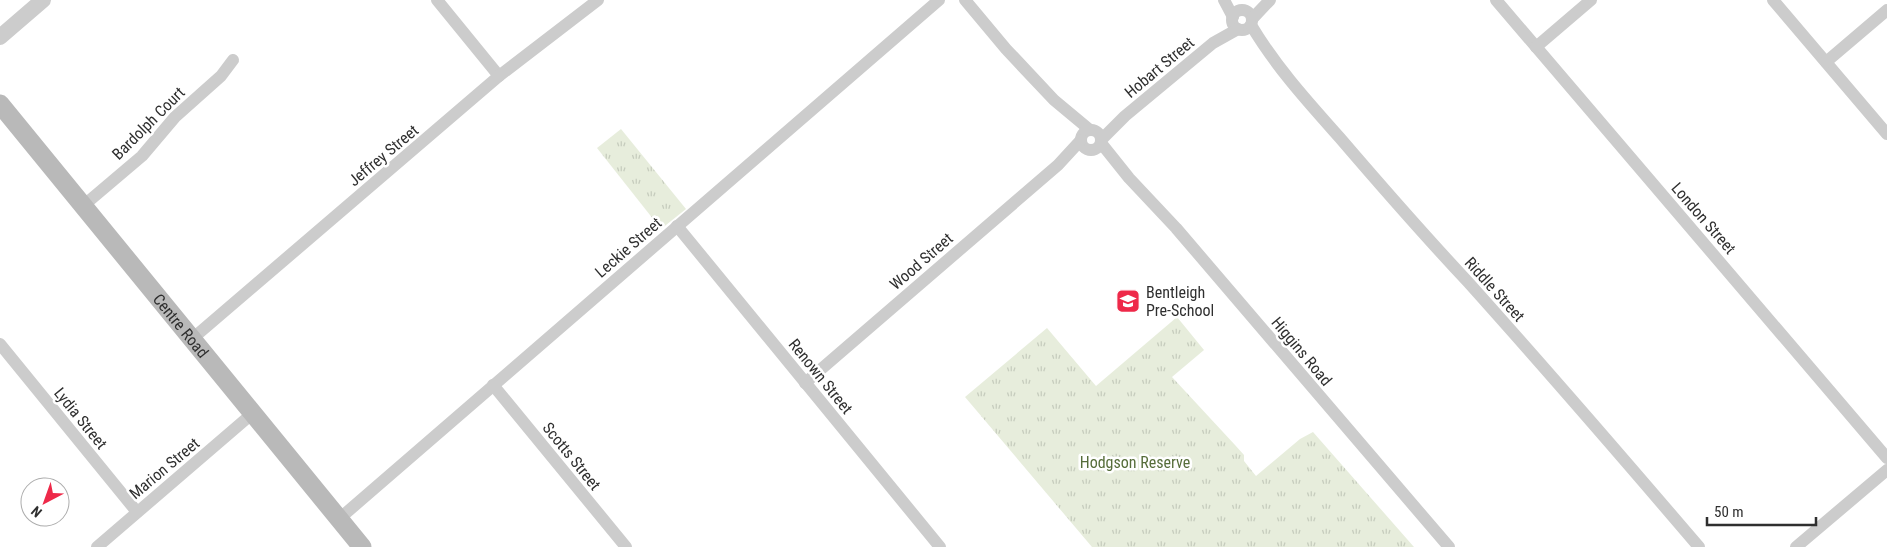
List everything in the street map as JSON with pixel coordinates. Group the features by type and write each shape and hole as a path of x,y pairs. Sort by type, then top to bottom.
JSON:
{"main road":[{"name":"Centre Road","path":"0,104 362,547"}],"street":[{"path":"0,37 43,0"},
{"path":"437,0 499,76"},
{"name":"Jeffrey Street","path":"192,339 499,76 598,0"},
{"name":"Leckie Street","path":"339,519 938,0"},
{"name":"Higgins Road","path":"965,0 1019,64 1176,228 1449,547"},
{"path":"1224,0 1243,20"},
{"path":"1231,0 1243,20"},
{"name":"Hobart Street","path":"1091,140 1126,116 1269,0"},
{"name":"London Street","path":"1496,0 1887,458"},
{"path":"1536,47 1591,0"},
{"path":"1772,0 1887,134"},
{"path":"1826,62 1887,10"},
{"name":"Riddle Street","path":"1243,20 1293,85 1398,206 1609,442 1699,547"},
{"name":"Bardolph Court","path":"84,206 142,156 169,123 221,76 233,60"},
{"name":"Wood Street","path":"805,383 1058,165 1091,140"},
{"name":"Renown Street","path":"676,226 940,547"},
{"name":"Lydia Street","path":"0,344 137,512"},
{"name":"Scotts Street","path":"493,385 626,547"},
{"name":"Marion Street","path":"97,547 253,414"},
{"path":"1796,547 1887,470"}],"green space":[{"path":"621,129 686,209 661,229 597,148"},
{"name":"Hodgson Reserve","path":"1177,317 1204,350 1172,377 1244,455 1244,461 1256,476 1300,439 1313,432 1414,547 1092,547 965,397 1047,328 1096,386"}],"place":[{"name":"Bentleigh Pre-School","path":"1128,301"}]}
